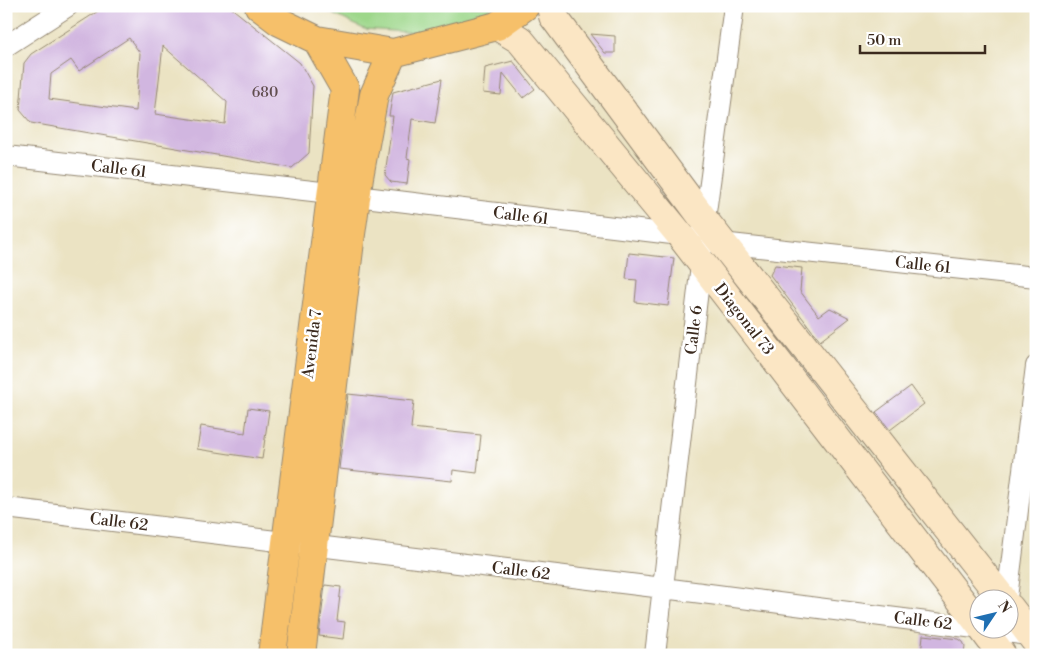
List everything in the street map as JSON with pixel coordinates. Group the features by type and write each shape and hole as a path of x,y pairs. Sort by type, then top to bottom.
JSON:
{"main road":[{"path":"259,6 280,22 317,40 393,53 497,26 525,6"},
{"path":"520,40 531,25 552,11"},
{"name":"Diagonal 73","path":"552,11 702,241 970,600"},
{"name":"Diagonal 73","path":"497,26 520,40 702,241 994,588"},
{"name":"Avenida 7","path":"301,655 314,546 344,195 345,89 317,40"},
{"name":"Avenida 7","path":"272,655 286,543 344,195 374,95 393,53"},
{"name":"Diagonal 73","path":"1020,637 1034,638"}],"street":[{"path":"6,46 68,6"},
{"name":"Calle 6","path":"655,655 702,241 734,6"},
{"name":"Calle 61","path":"6,156 344,195 702,241 1036,277"},
{"path":"1008,588 1036,366"},
{"name":"Calle 62","path":"6,508 663,588 970,631"}],"green space":[{"path":"317,6 494,6 481,14 420,33 364,29"}],"building":[{"path":"106,6 229,6 300,63 313,86 309,153 292,168 31,123 20,110 24,63 31,54","holes":["129,38 140,53 136,111 49,99 51,74 71,60 79,71","163,46 227,102 225,124 155,114"]},
{"path":"590,34 615,36 615,53 605,53"},
{"path":"513,61 535,89 523,98 503,73 501,95 483,93 485,68"},
{"path":"442,79 435,123 412,119 407,158 410,159 407,184 391,182 385,175 393,116 389,116 393,92"},
{"path":"629,253 674,258 668,306 635,302 637,280 626,279"},
{"path":"775,265 802,268 800,291 819,316 830,308 850,318 820,341 770,275"},
{"path":"911,386 924,404 890,430 876,412"},
{"path":"348,394 414,401 411,428 481,435 477,473 453,470 452,481 339,469"},
{"path":"248,408 269,411 262,459 197,449 201,426 245,433"},
{"path":"325,585 341,587 337,621 345,622 343,639 319,636"},
{"path":"923,635 959,639 965,646 964,655 921,655"}]}
